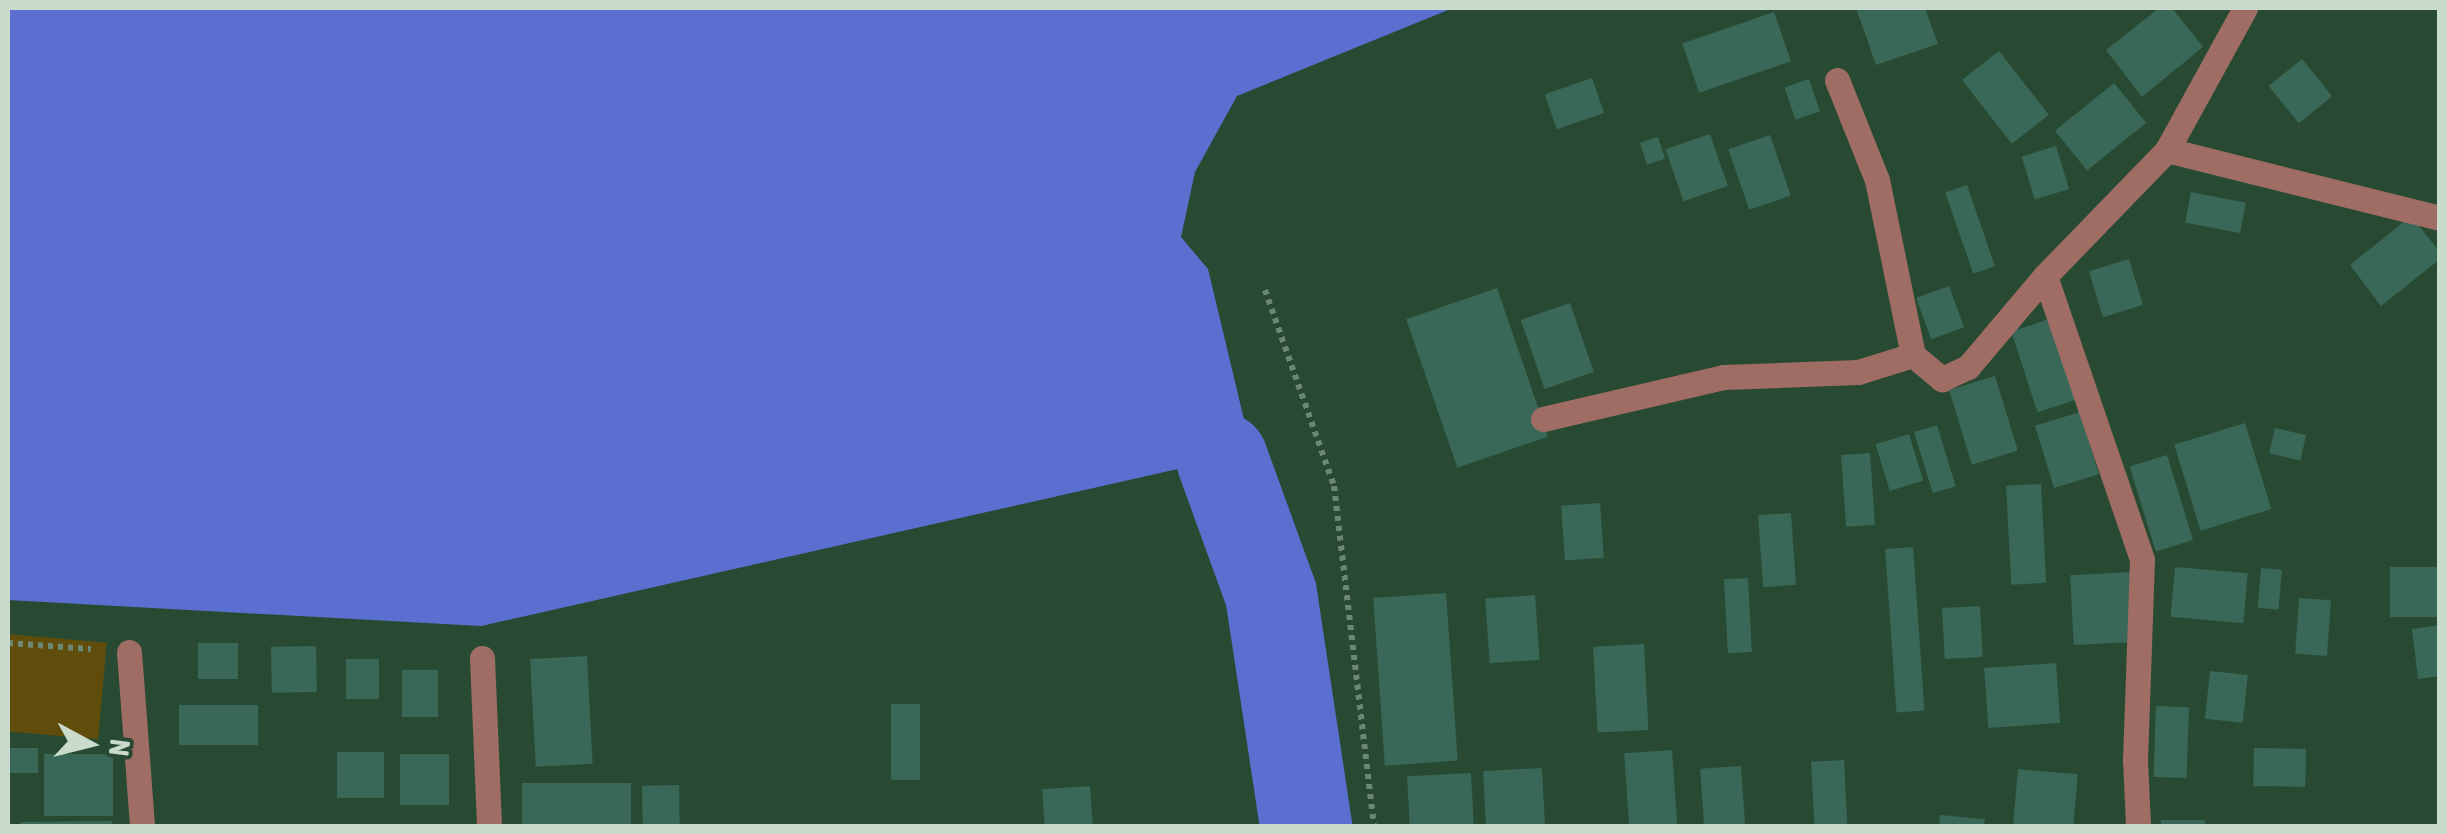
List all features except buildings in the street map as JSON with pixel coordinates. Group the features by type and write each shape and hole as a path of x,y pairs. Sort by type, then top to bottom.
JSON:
{"street":[{"path":"1837,80 1877,180 1913,355 1942,379 1968,367 2045,276 2168,150 2245,8"},
{"path":"2168,150 2440,218"},
{"path":"2045,276 2142,560 2135,759 2138,826"},
{"path":"1542,418 1724,378 1858,372 1913,355"},
{"path":"128,652 142,826"},
{"path":"482,658 489,826"}],"path":[{"path":"1265,290 1334,486 1374,826"},
{"path":"8,642 128,652"}],"shaded area":[{"path":"8,634 107,643 98,739 8,731"}],"water":[{"path":"8,8 1453,8 1237,96 1195,172 1181,237 1208,269 1247,432 1222,459 481,626 8,600"}],"waterway":[{"path":"1222,459 1271,594 1306,826"}]}
